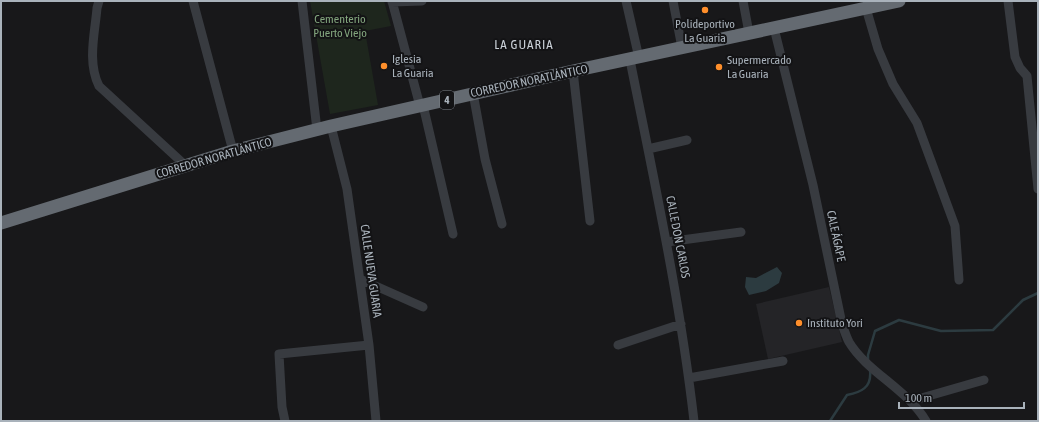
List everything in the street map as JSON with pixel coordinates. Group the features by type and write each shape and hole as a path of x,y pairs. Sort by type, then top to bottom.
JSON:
{"highway":[{"name":"CORREDOR NORATLÁNTICO","path":"1,223 233,151 331,126 473,93 899,1"}],"street":[{"path":"99,1 92,61 94,76 99,86 186,166"},
{"path":"193,1 233,151"},
{"path":"302,1 317,130"},
{"path":"422,1 392,1 422,105 453,234"},
{"name":"CALLE DON CARLOS","path":"626,1 648,149 667,242 681,324 694,421"},
{"path":"673,1 682,48"},
{"path":"743,1 750,33"},
{"path":"1008,1 1016,58 1020,68 1027,76 1038,189"},
{"path":"866,8 878,49 893,84 917,123 955,226 959,280"},
{"name":"CALE ÁGAPE","path":"774,28 813,185 842,324 849,342 862,358 911,401 926,421"},
{"path":"573,71 590,220"},
{"path":"473,93 485,158 502,224"},
{"name":"CALLE NUEVA GUARIA","path":"331,126 347,189 369,345 376,421"},
{"path":"648,149 688,140"},
{"path":"667,242 741,232"},
{"path":"360,279 423,307"},
{"path":"618,345 681,324"},
{"path":"285,421 282,407 279,354 369,345"},
{"path":"689,378 782,361"},
{"path":"911,401 984,380"}],"shaded area":[{"path":"777,267 782,273 779,283 766,291 749,295 745,287 746,277 756,278"},
{"name":"Instituto Yori","path":"829,287 842,342 768,359 756,304"}],"green space":[{"name":"Cementerio Puerto Viejo","path":"310,1 384,1 391,26 365,31 378,105 330,114"}],"waterway":[{"path":"868,361 868,355 875,331 899,320 941,331 993,330 1023,300 1038,293"},
{"path":"830,421 847,395 861,391 867,385 870,370"}],"place":[{"name":"Polideportivo La Guaria","path":"705,10"},
{"name":"Iglesia La Guaria","path":"384,66"},
{"name":"Supermercado La Guaria","path":"719,67"},
{"name":"Instituto Yori","path":"799,323"}],"district":[{"name":"LA GUARIA","path":"524,44"}]}
